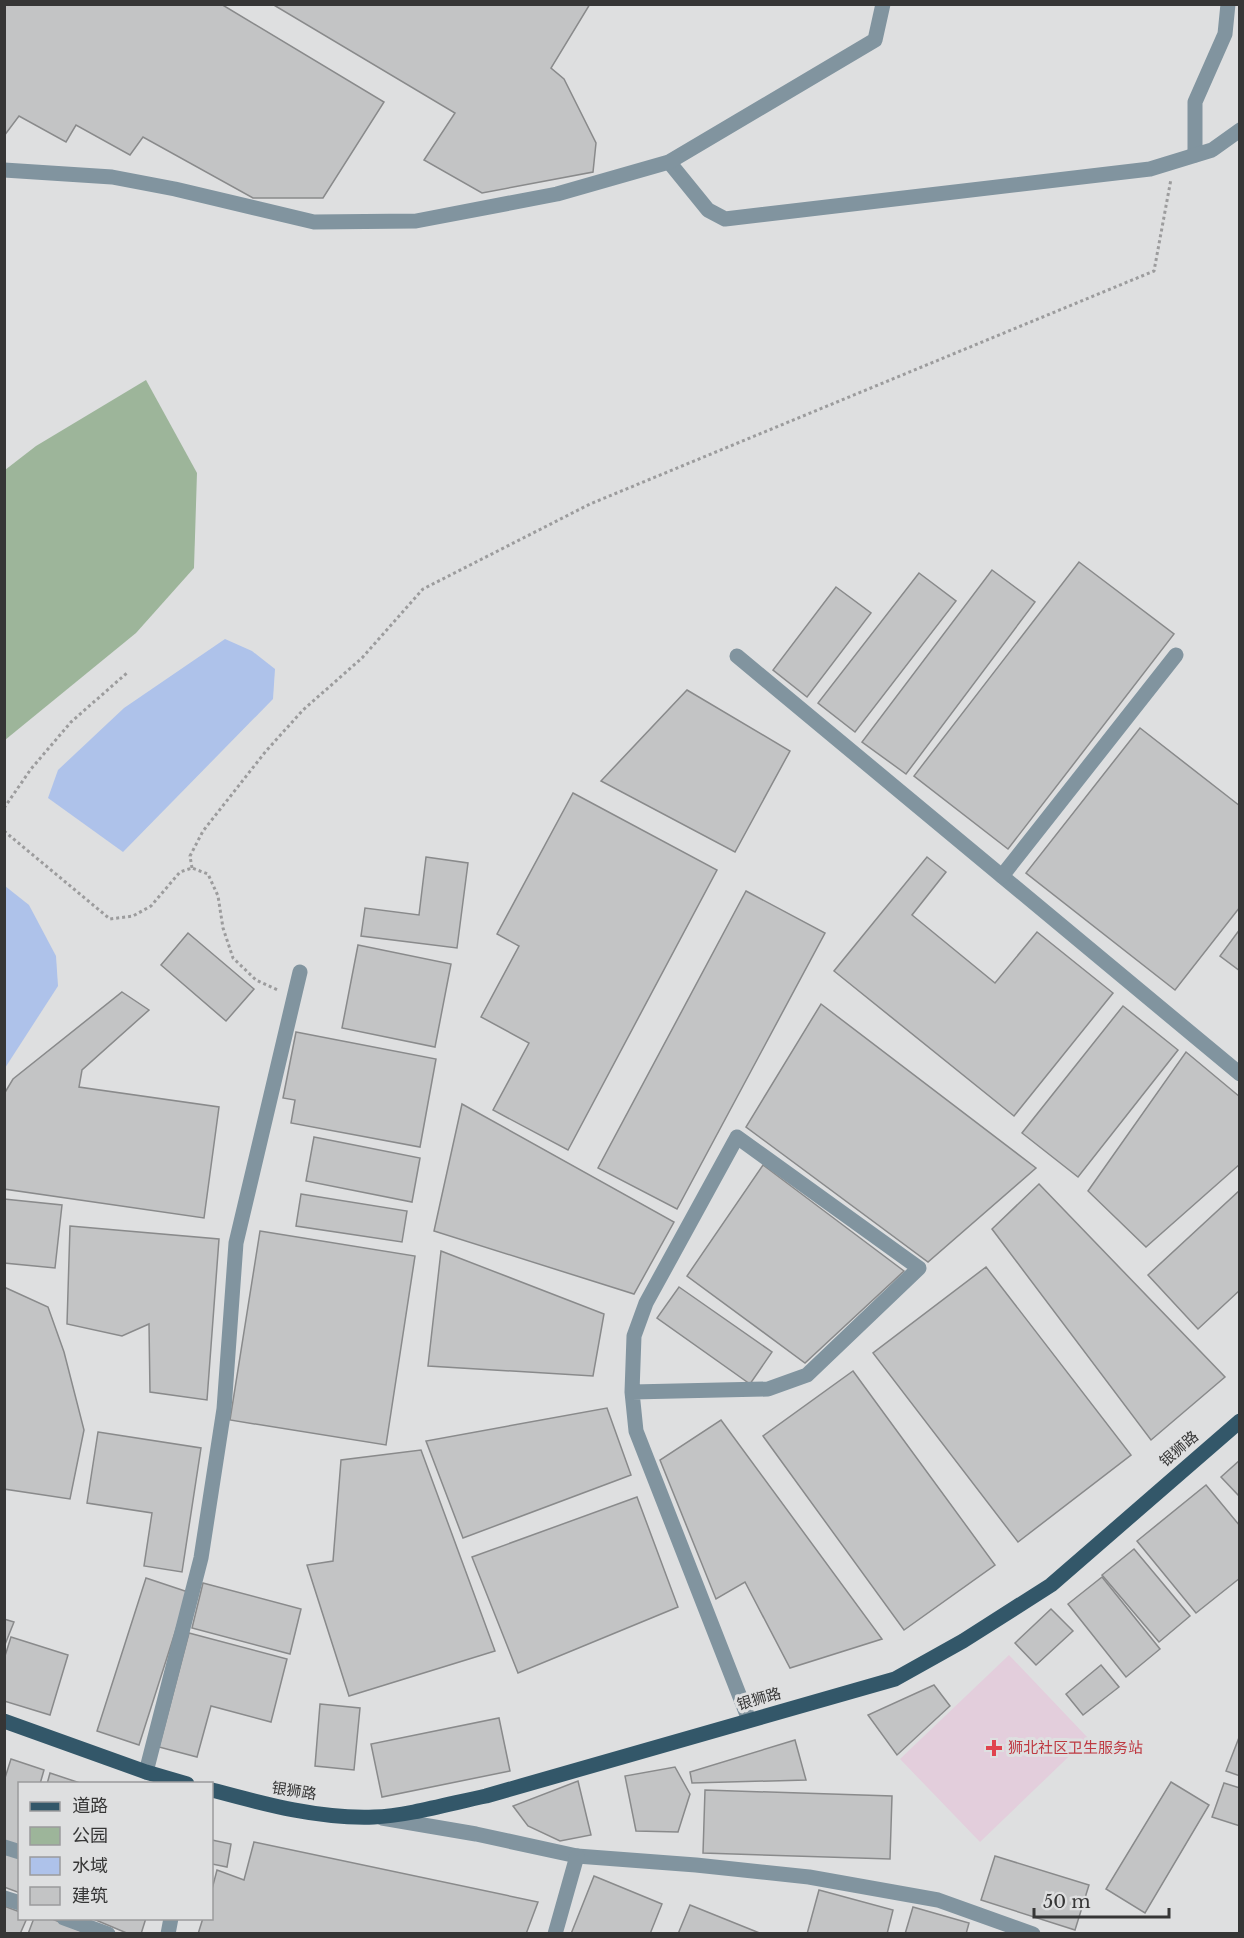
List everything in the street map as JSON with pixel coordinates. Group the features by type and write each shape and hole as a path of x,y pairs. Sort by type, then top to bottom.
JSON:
{"main road":[{"name":"银狮路","path":"213,1790 275,1807 320,1814 374,1817 486,1796 895,1679 963,1641 1051,1585 1239,1421"},
{"path":"4,1721 180,1782"}],"street":[{"path":"4,170 112,177 175,189 314,222 416,221 557,194 669,162 875,40 883,4"},
{"path":"1195,155 1195,102 1225,34 1228,4"},
{"path":"669,162 708,210 726,219 1150,169 1212,150 1239,130"},
{"path":"1002,876 1176,655"},
{"path":"737,656 1239,1074"},
{"path":"146,1772 201,1558 224,1409 236,1243 300,972"},
{"path":"632,1392 768,1389 807,1375 920,1268 737,1137 646,1303 634,1336 632,1392 636,1431 749,1720"},
{"path":"374,1817 476,1834 577,1856 809,1877 938,1900 1033,1934"},
{"path":"555,1934 577,1856"},
{"path":"70,1920 108,1934"}],"path":[{"path":"192,868 190,856 203,831 266,751 303,710 362,657 423,589 590,504 1154,271 1173,162"},
{"path":"4,808 30,770 71,722 128,672"},
{"path":"4,831 110,919 133,916 151,906 180,872 192,868 208,874 218,896 223,928 233,958 256,980 294,997"}],"shaded area":[{"name":"狮北社区卫生服务站","path":"1009,1655 1088,1738 980,1842 900,1759"}],"green space":[{"path":"146,380 197,473 194,568 136,633 5,740 5,470 36,446"}],"water":[{"path":"225,639 252,651 275,669 273,699 123,852 48,798 58,770 124,708"},
{"path":"5,886 29,905 56,956 58,986 5,1068"}],"building":[{"path":"4,4 221,4 384,102 323,198 253,198 143,137 130,155 76,125 66,142 19,116 4,136"},
{"path":"272,4 590,4 551,68 564,79 596,143 593,172 482,193 424,160 455,113"},
{"path":"1079,562 1174,634 1008,849 914,776"},
{"path":"992,570 1035,602 906,774 862,742"},
{"path":"919,573 956,601 855,732 818,703"},
{"path":"836,587 871,613 807,697 773,670"},
{"path":"687,690 790,751 735,852 601,781"},
{"path":"1140,728 1240,806 1240,907 1175,990 1026,873"},
{"path":"573,793 717,870 568,1150 493,1110 529,1043 481,1017 519,946 497,934"},
{"path":"426,857 468,863 457,948 361,936 365,908 419,915"},
{"path":"927,857 946,872 912,915 995,983 1037,932 1113,993 1014,1116 834,971"},
{"path":"746,891 825,933 677,1209 598,1168"},
{"path":"1240,929 1240,971 1220,956"},
{"path":"188,933 254,989 226,1021 161,965"},
{"path":"358,945 451,964 435,1047 342,1028"},
{"path":"122,992 149,1010 82,1070 79,1087 219,1107 204,1218 4,1189 4,1094 13,1079"},
{"path":"821,1004 1036,1168 928,1262 746,1127"},
{"path":"1123,1006 1178,1050 1078,1177 1022,1133"},
{"path":"296,1032 436,1059 420,1147 291,1123 295,1100 283,1098"},
{"path":"1186,1052 1240,1097 1240,1164 1146,1247 1088,1191"},
{"path":"462,1104 674,1222 634,1294 434,1231"},
{"path":"314,1137 420,1158 412,1202 306,1181"},
{"path":"763,1165 904,1271 805,1363 687,1276"},
{"path":"1039,1184 1225,1377 1151,1440 992,1229"},
{"path":"1240,1190 1240,1290 1198,1329 1148,1275"},
{"path":"301,1194 407,1211 402,1242 296,1226"},
{"path":"4,1199 62,1205 55,1268 4,1263"},
{"path":"70,1226 219,1239 207,1400 150,1392 149,1324 122,1336 67,1324"},
{"path":"260,1231 415,1256 386,1445 230,1420"},
{"path":"441,1251 604,1314 593,1376 428,1366"},
{"path":"986,1267 1131,1455 1018,1542 873,1353"},
{"path":"4,1287 48,1307 64,1352 84,1430 70,1499 4,1489"},
{"path":"679,1287 772,1352 750,1384 657,1318"},
{"path":"853,1371 995,1565 904,1630 763,1436"},
{"path":"607,1408 631,1475 463,1538 426,1441"},
{"path":"721,1420 882,1639 790,1668 745,1582 716,1599 660,1460"},
{"path":"98,1432 201,1448 182,1572 144,1566 152,1513 87,1503"},
{"path":"421,1450 495,1651 349,1696 307,1565 333,1561 341,1460"},
{"path":"1240,1460 1240,1497 1221,1477"},
{"path":"1206,1485 1240,1526 1240,1578 1196,1613 1137,1541"},
{"path":"637,1497 678,1607 518,1673 472,1557"},
{"path":"1134,1549 1190,1616 1159,1642 1102,1575"},
{"path":"1102,1577 1160,1649 1126,1677 1068,1604"},
{"path":"146,1578 188,1592 139,1745 97,1731"},
{"path":"203,1583 301,1609 290,1654 192,1628"},
{"path":"1051,1609 1073,1631 1036,1665 1015,1643"},
{"path":"4,1619 14,1622 4,1647"},
{"path":"189,1633 287,1659 271,1722 211,1706 197,1757 159,1747"},
{"path":"11,1637 68,1655 50,1715 4,1701 4,1659"},
{"path":"1101,1665 1119,1687 1083,1715 1066,1694"},
{"path":"934,1685 950,1706 897,1755 868,1715"},
{"path":"320,1704 360,1708 354,1770 315,1766"},
{"path":"499,1718 510,1771 382,1797 371,1744"},
{"path":"1240,1735 1240,1776 1226,1771"},
{"path":"795,1740 806,1780 692,1783 690,1772"},
{"path":"11,1759 44,1770 41,1782 18,1782 18,1846 4,1842 4,1781"},
{"path":"675,1767 690,1794 678,1832 636,1831 625,1776"},
{"path":"50,1773 77,1782 48,1782"},
{"path":"578,1781 591,1835 560,1841 528,1826 513,1806"},
{"path":"1171,1782 1209,1805 1145,1913 1106,1889"},
{"path":"1224,1783 1240,1788 1240,1826 1212,1817"},
{"path":"705,1790 892,1796 890,1859 703,1853"},
{"path":"213,1840 231,1844 227,1867 213,1864"},
{"path":"254,1842 538,1902 526,1934 198,1934 202,1920 213,1920 213,1885 217,1870 244,1880"},
{"path":"4,1847 18,1852 18,1892 4,1887"},
{"path":"995,1856 1089,1885 1075,1930 981,1900"},
{"path":"594,1876 662,1904 650,1934 571,1934"},
{"path":"819,1890 893,1910 887,1934 807,1934"},
{"path":"690,1905 762,1934 678,1934"},
{"path":"4,1906 18,1911 18,1920 26,1920 20,1934 4,1934"},
{"path":"913,1907 969,1923 966,1934 905,1934"},
{"path":"33,1920 55,1920 88,1934 28,1934"},
{"path":"96,1920 145,1920 141,1934 129,1934"}],"place":[{"name":"狮北社区卫生服务站","path":"994,1748"}]}
